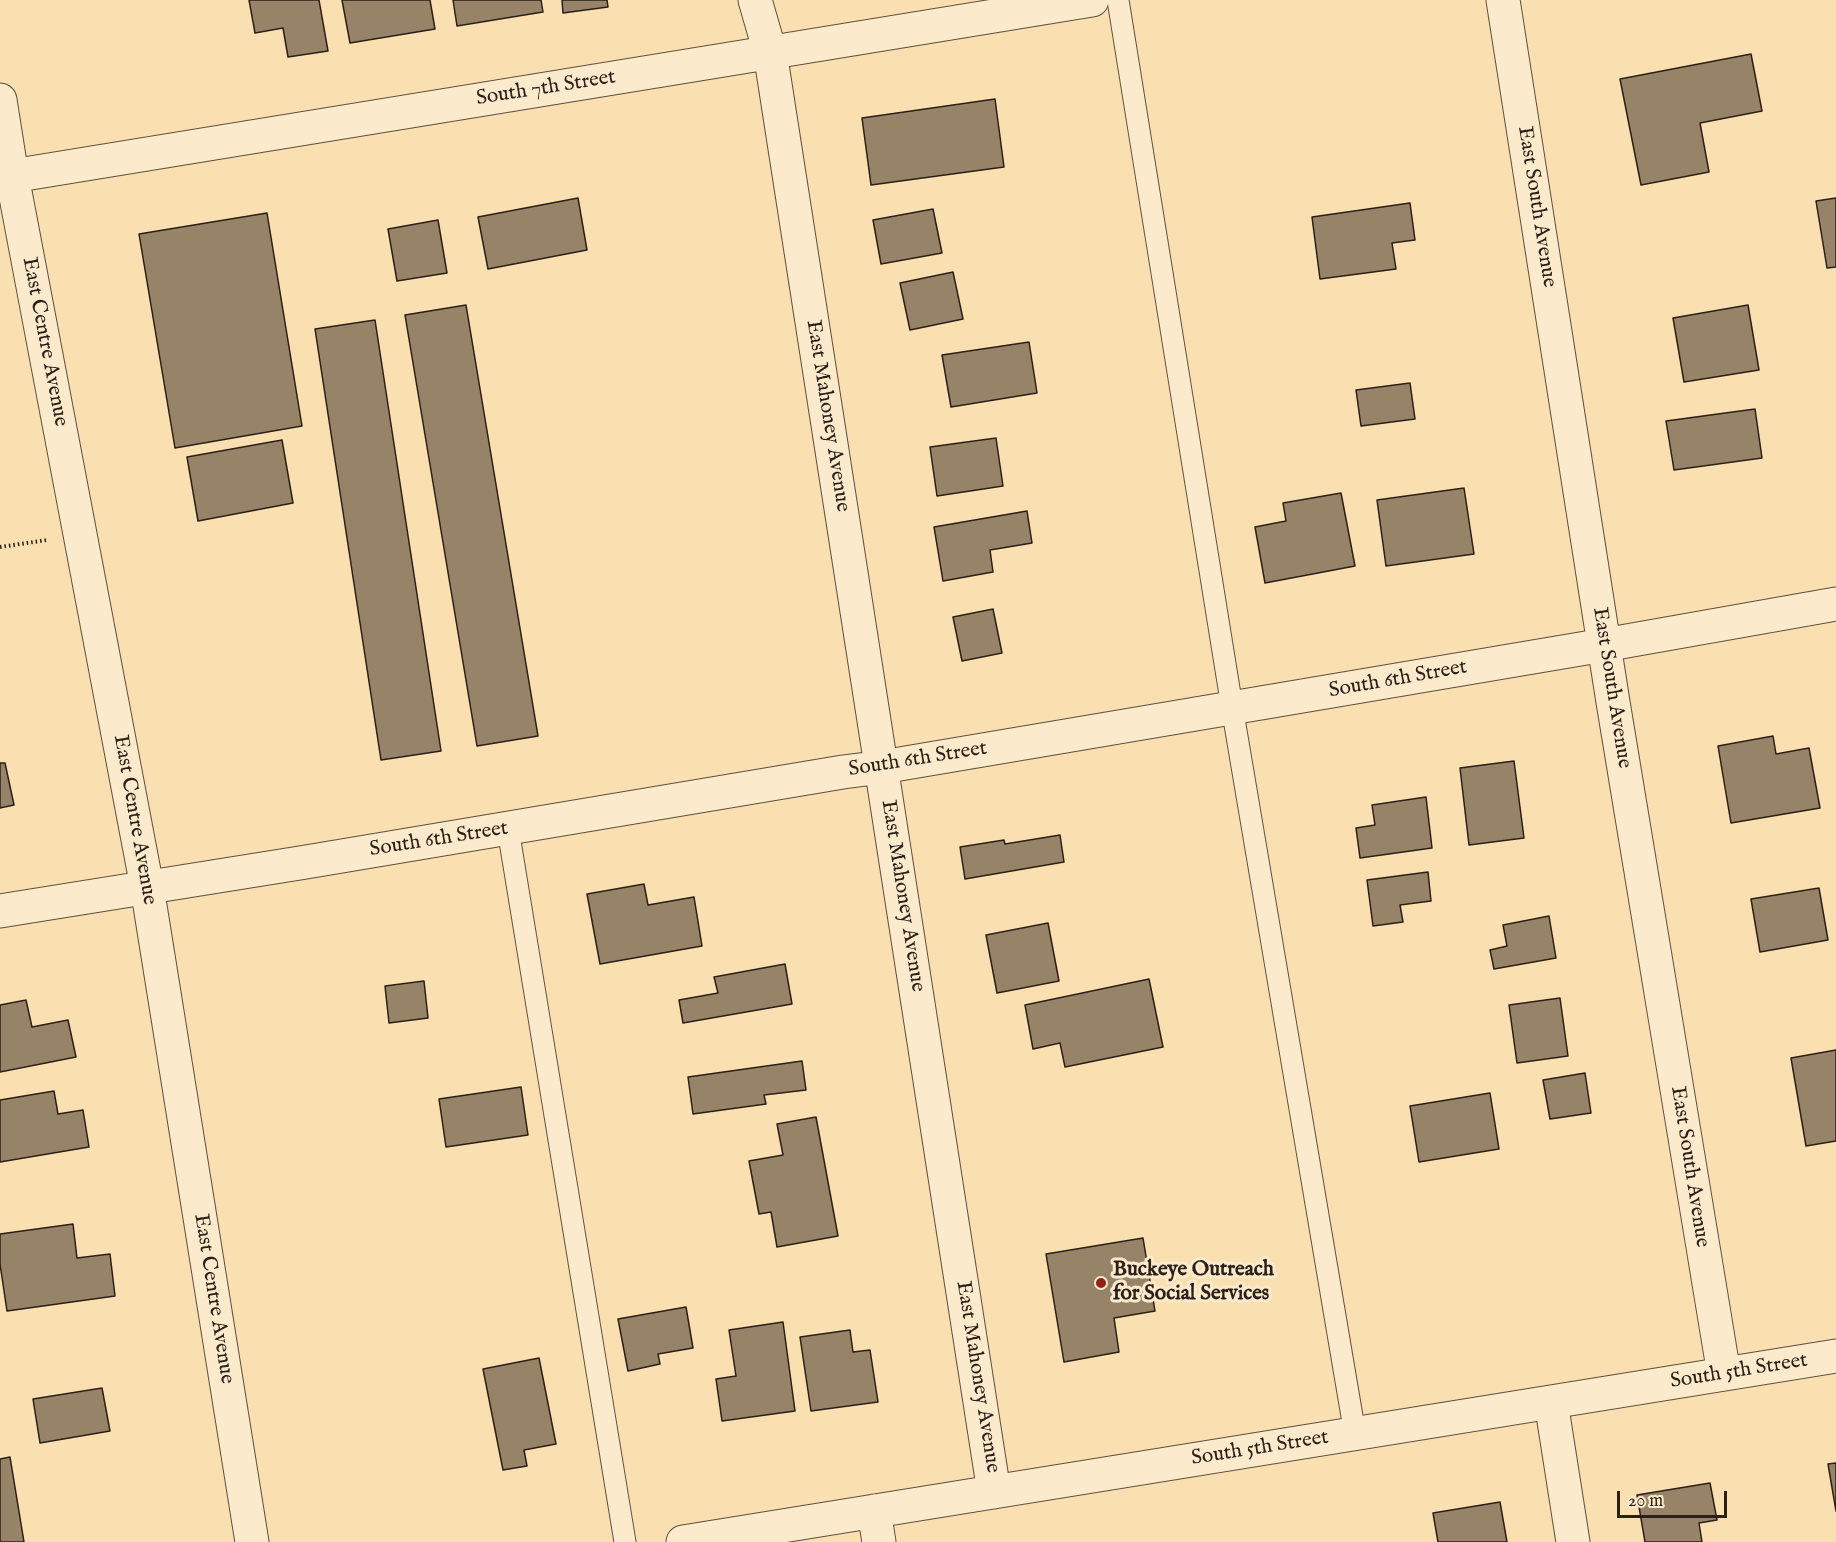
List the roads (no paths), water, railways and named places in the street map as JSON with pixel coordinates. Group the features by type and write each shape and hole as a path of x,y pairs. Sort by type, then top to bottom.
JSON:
{"street":[{"name":"East Mahoney Avenue","path":"755,0 770,52 994,1492"},
{"name":"South 7th Street","path":"6,177 1092,0"},
{"name":"East South Avenue","path":"1503,0 1604,645 1724,1374"},
{"name":"East Centre Avenue","path":"0,100 6,177 80,534 147,886 252,1542"},
{"name":"South 6th Street","path":"0,911 882,767 1836,604"},
{"name":"South 5th Street","path":"683,1542 877,1526 994,1492 1836,1356"},
{"path":"1551,1402 1573,1542"}],"lane":[{"path":"1118,0 1232,707 1355,1434"},
{"path":"508,829 625,1542"}],"place":[{"name":"Buckeye Outreach for Social Services","path":"1101,1283"}]}
